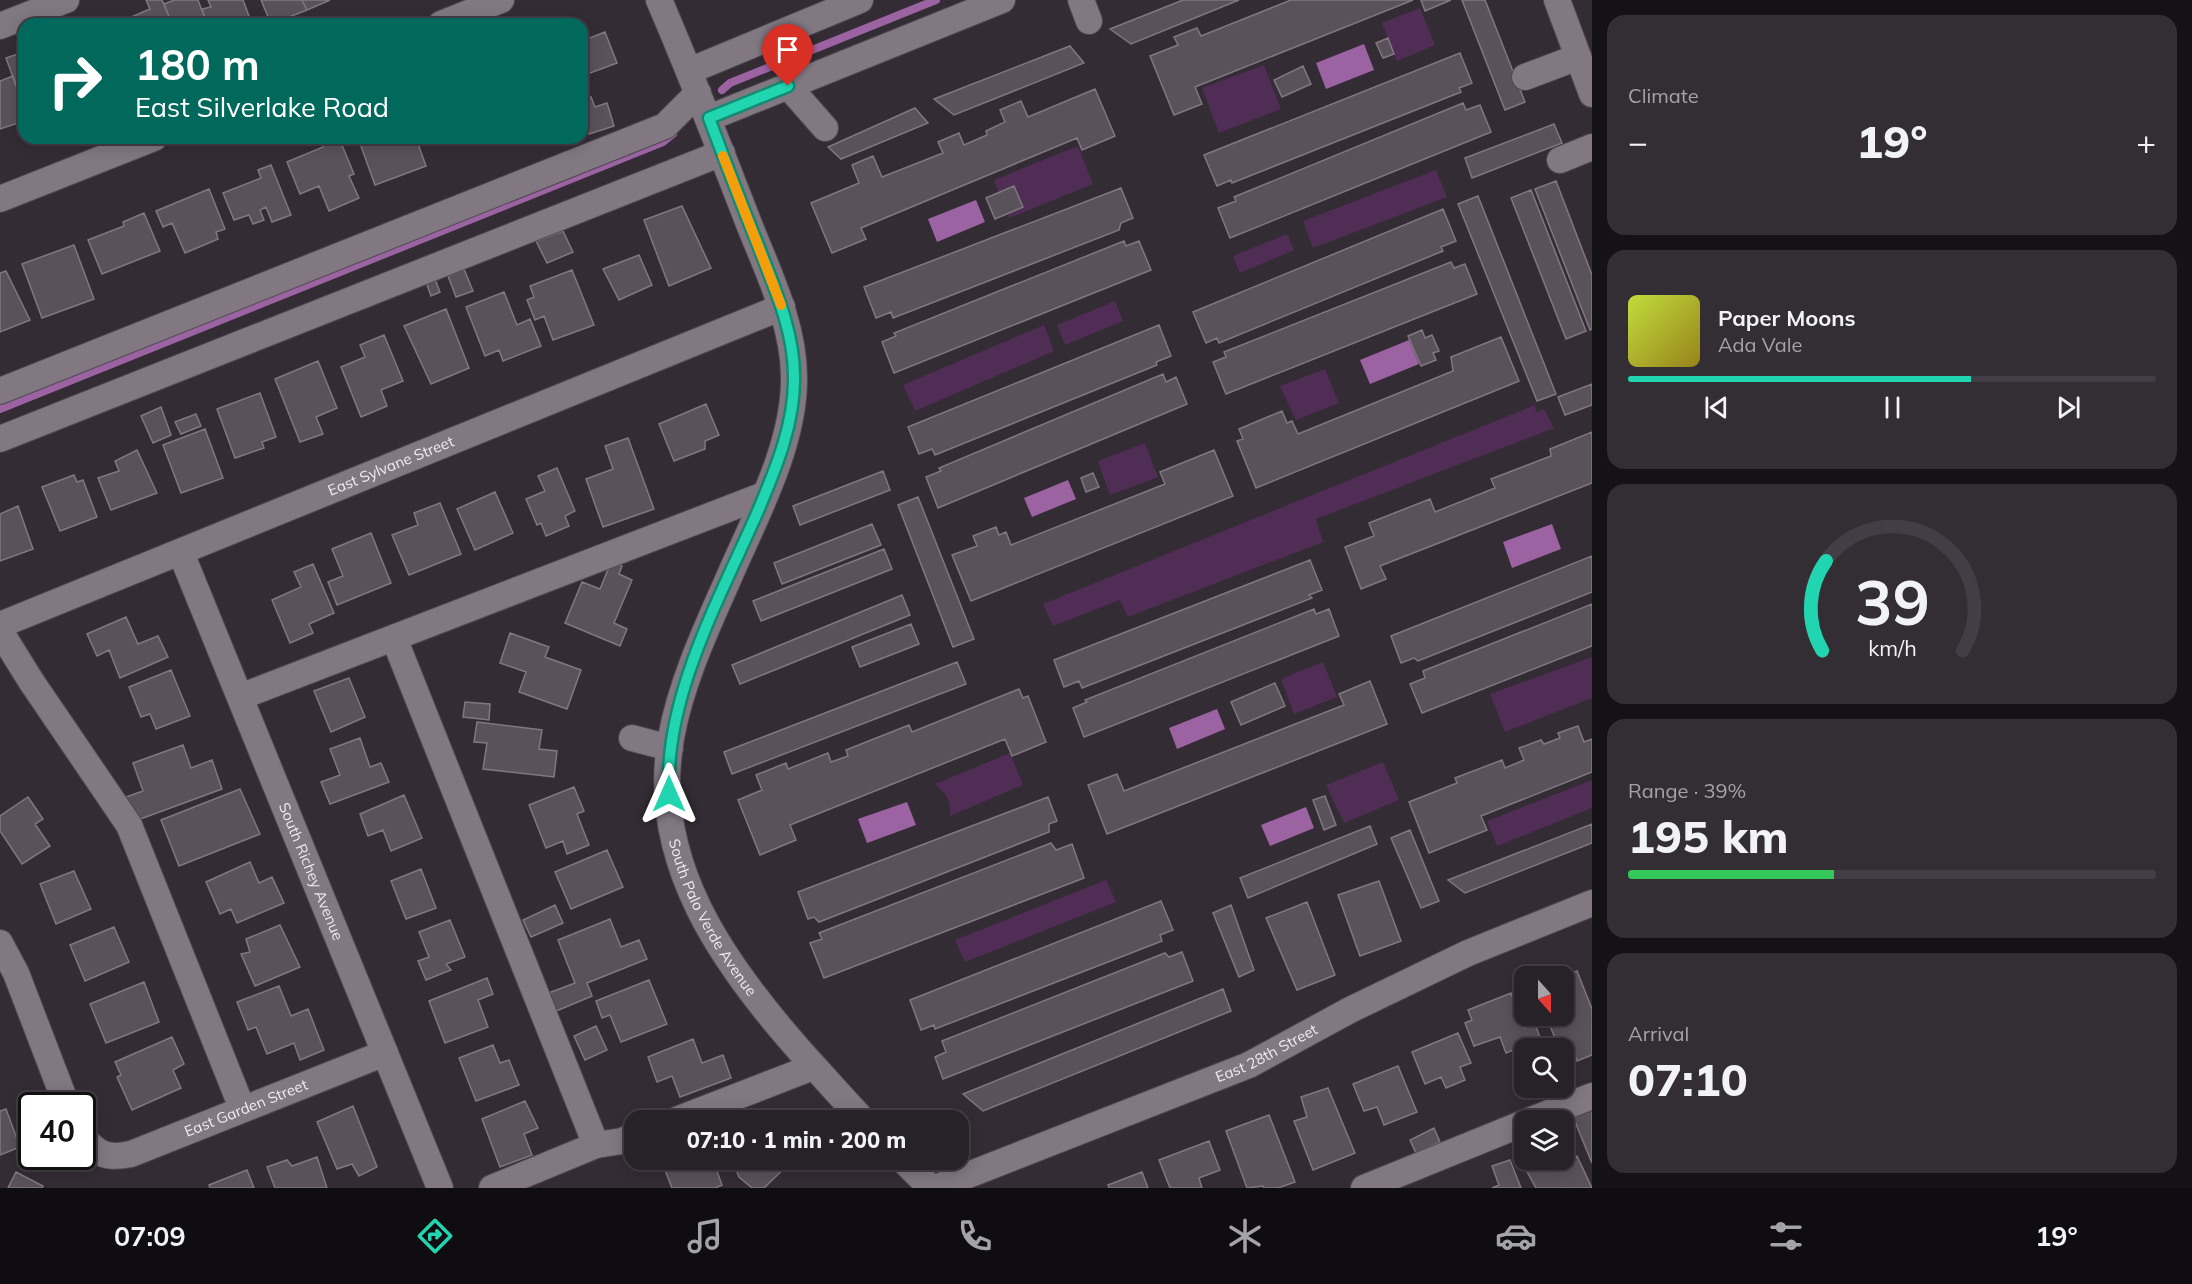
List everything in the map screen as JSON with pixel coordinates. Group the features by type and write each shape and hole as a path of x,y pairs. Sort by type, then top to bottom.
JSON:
{"street":[{"path":"20,18 66,0"},
{"path":"456,18 501,0"},
{"name":"South Palo Verde Avenue","path":"659,0 709,118 782,307 792,351 794,376 793,397 784,444 680,702 670,748 668,775 670,813 683,875 696,907 747,990 854,1110"},
{"path":"0,390 665,126 694,82 860,0"},
{"path":"709,118 1002,0"},
{"path":"1557,0 1592,94"},
{"path":"0,26 18,19"},
{"path":"1524,77 1578,57"},
{"path":"788,86 825,129"},
{"path":"0,200 139,144"},
{"path":"1560,160 1592,147"},
{"path":"0,439 722,153"},
{"name":"East Sylvane Street","path":"0,625 782,307"},
{"path":"240,698 764,495"},
{"name":"South Richey Avenue","path":"181,553 440,1188"},
{"path":"0,631 37,691 129,825 242,1108"},
{"path":"394,638 596,1145"},
{"path":"632,738 670,748"},
{"name":"East 28th Street","path":"933,1188 1249,1065 1350,1010 1468,953 1592,903"},
{"path":"0,943 16,973 63,1092"},
{"name":"East Garden Street","path":"96,1151 105,1156 118,1157 130,1154 385,1053"},
{"path":"701,1110 813,1066"},
{"path":"1556,1110 1592,1096"},
{"path":"1364,1188 1514,1127"},
{"path":"492,1188 596,1145 624,1140"},
{"path":"914,1170 933,1188"}],"shaded area":[{"path":"1420,8 1435,45 1397,61 1382,23"},
{"path":"1364,44 1374,70 1326,89 1316,63"},
{"path":"1264,65 1281,109 1219,133 1202,88"},
{"path":"1078,146 1093,184 1009,218 994,180"},
{"path":"1436,170 1447,197 1313,248 1303,221"},
{"path":"976,200 985,222 937,242 928,219"},
{"path":"1287,234 1294,250 1240,273 1233,256"},
{"path":"1115,301 1123,321 1065,345 1057,325"},
{"path":"1044,325 1054,351 915,411 903,385"},
{"path":"1409,340 1419,364 1370,384 1360,360"},
{"path":"1325,369 1339,403 1296,420 1280,386"},
{"path":"1535,405 1536,412 1544,409 1554,428 1316,519 1323,542 1128,617 1120,600 1053,626 1043,604"},
{"path":"1145,443 1158,477 1110,495 1098,461"},
{"path":"1068,480 1076,499 1032,517 1024,498"},
{"path":"1552,524 1561,549 1512,568 1503,542"},
{"path":"1592,657 1592,698 1505,732 1490,694"},
{"path":"1323,662 1337,697 1294,714 1281,679"},
{"path":"1217,709 1225,729 1177,749 1169,728"},
{"path":"1010,753 1023,785 950,816 947,798 935,784"},
{"path":"1383,762 1399,800 1344,823 1326,785"},
{"path":"1592,780 1592,808 1497,846 1487,821"},
{"path":"907,802 916,825 867,843 858,819"},
{"path":"1306,807 1314,828 1270,846 1261,825"},
{"path":"1106,880 1116,902 965,962 955,940"}],"building":[{"path":"146,0 162,0 170,18 129,18 150,9"},
{"path":"174,0 198,0 205,18 170,18 164,4"},
{"path":"208,0 243,0 250,18 205,18 202,9 211,7"},
{"path":"261,0 302,0 307,10 286,18 268,18"},
{"path":"302,0 330,0 307,10"},
{"path":"1183,0 1239,0 1131,44 1110,29"},
{"path":"1291,0 1413,0 1195,87 1202,104 1174,115 1150,56 1178,45 1174,37 1197,28 1201,36"},
{"path":"1421,0 1451,0 1425,11"},
{"path":"1462,0 1485,0 1525,102 1505,110"},
{"path":"605,32 617,63 588,74 588,39"},
{"path":"1388,38 1394,54 1383,58 1376,43"},
{"path":"1070,46 1084,63 954,115 934,99"},
{"path":"1460,53 1472,83 1459,88 1461,92 1232,183 1231,180 1217,186 1204,155"},
{"path":"18,54 18,91 6,58"},
{"path":"1303,66 1311,84 1282,97 1274,80"},
{"path":"13,76 18,91 18,123 0,129 0,81"},
{"path":"1095,89 1115,136 1082,150 1077,138 861,228 866,239 832,253 811,203 859,183 852,165 873,156 882,177 943,153 938,142 959,133 964,145 987,135 986,131 1005,122 1000,110 1021,101 1028,117"},
{"path":"591,97 595,107 607,103 614,126 589,134 588,98"},
{"path":"1463,103 1466,110 1480,105 1491,132 1230,238 1218,208 1236,201 1234,197"},
{"path":"915,108 928,123 841,159 828,147"},
{"path":"1554,124 1562,143 1472,178 1465,158"},
{"path":"322,144 342,144 354,174 349,176 359,198 329,211 319,186 300,194 287,162 323,147"},
{"path":"360,144 418,144 426,166 375,185"},
{"path":"271,165 291,215 272,222 266,207 260,210 264,220 253,224 249,215 234,220 223,193 261,178 258,170"},
{"path":"1556,181 1592,275 1592,329 1590,330 1535,189"},
{"path":"1014,186 1023,207 995,219 986,198"},
{"path":"1121,188 1133,218 1121,223 1119,230 893,318 891,312 876,318 864,287"},
{"path":"209,189 225,229 216,232 218,239 185,253 172,223 163,227 156,211"},
{"path":"1531,190 1586,331 1566,339 1511,198"},
{"path":"1478,196 1556,394 1537,401 1458,204"},
{"path":"682,206 711,268 669,286 644,220"},
{"path":"1443,209 1456,241 1441,247 1443,251 1219,343 1217,338 1206,343 1193,312"},
{"path":"144,213 160,251 102,274 88,240 124,226 123,222"},
{"path":"563,231 573,252 547,263 536,241"},
{"path":"1124,241 1126,246 1139,241 1151,270 894,373 882,342 896,336 894,333"},
{"path":"74,245 94,299 42,318 22,264"},
{"path":"639,255 652,285 619,300 603,269"},
{"path":"1451,262 1454,268 1465,264 1477,294 1226,394 1213,362 1226,357 1224,352"},
{"path":"464,269 473,291 456,297 448,276"},
{"path":"572,270 594,325 553,340 544,316 535,320 527,300 534,297 530,286"},
{"path":"6,271 30,320 0,332 0,273"},
{"path":"435,279 440,292 431,296 426,282"},
{"path":"504,292 517,325 530,319 541,346 503,361 499,350 485,356 466,307"},
{"path":"446,309 469,368 431,384 404,326"},
{"path":"1159,325 1171,356 1156,362 1157,365 935,455 932,449 919,454 908,427"},
{"path":"1422,330 1425,338 1432,335 1439,351 1433,353 1436,360 1421,366 1408,336"},
{"path":"384,335 403,381 381,390 387,406 361,417 341,367 365,357 360,345"},
{"path":"1501,337 1519,381 1256,488 1237,441 1243,439 1239,429 1282,411 1287,423 1292,421 1298,434 1453,371 1451,357"},
{"path":"318,361 337,408 316,417 323,434 300,442 275,379"},
{"path":"1163,374 1166,382 1176,377 1187,404 938,508 926,477 941,471 939,468"},
{"path":"1592,384 1592,405 1565,415 1558,397"},
{"path":"260,393 276,437 262,442 264,448 235,458 217,409"},
{"path":"706,404 719,435 705,441 705,449 674,461 659,424"},
{"path":"161,407 171,435 153,443 141,416"},
{"path":"196,414 201,426 181,434 175,422"},
{"path":"205,429 223,478 181,493 163,445"},
{"path":"1592,432 1592,483 1380,566 1386,579 1361,589 1345,547 1374,536 1369,523 1430,499 1435,512 1495,488 1491,479 1551,456 1550,449"},
{"path":"628,438 654,509 603,527 586,479 613,469 605,446"},
{"path":"137,450 157,493 111,510 98,478 119,471 115,461"},
{"path":"1214,450 1233,496 971,601 952,555 977,546 973,536 996,527 999,535 1006,532 1011,545 1165,484 1160,472"},
{"path":"557,468 575,511 565,516 569,526 546,536 541,523 537,525 526,499 545,491 538,476"},
{"path":"883,471 890,490 800,525 793,506"},
{"path":"1093,473 1099,487 1086,492 1081,478"},
{"path":"74,475 77,482 83,480 97,517 60,531 42,487"},
{"path":"495,492 513,533 475,550 457,509"},
{"path":"918,497 974,639 953,647 898,505"},
{"path":"440,503 461,554 409,575 392,535 418,525 414,513"},
{"path":"18,506 33,549 0,561 0,514"},
{"path":"872,524 881,545 782,584 774,563"},
{"path":"371,533 391,583 337,605 328,582 343,576 332,549"},
{"path":"884,549 892,569 761,621 753,601"},
{"path":"1592,556 1592,592 1418,661 1414,658 1401,663 1391,636"},
{"path":"1310,560 1322,590 1309,595 1312,598 1082,688 1079,681 1064,687 1054,660"},
{"path":"611,562 622,566 619,574 632,580 614,623 627,629 620,646 565,623 582,582 600,589"},
{"path":"313,564 334,613 309,624 313,633 290,643 272,600 301,587 294,572"},
{"path":"902,595 910,615 740,684 732,665"},
{"path":"1592,604 1592,646 1422,713 1410,684 1425,678 1423,671"},
{"path":"1314,609 1316,614 1329,609 1339,636 1084,737 1073,708 1087,702 1085,700"},
{"path":"126,617 138,644 158,636 168,657 120,678 109,650 97,656 87,634"},
{"path":"911,624 919,644 860,667 852,647"},
{"path":"510,633 549,647 545,657 581,670 567,709 519,692 526,672 500,663"},
{"path":"957,662 966,684 732,774 724,752"},
{"path":"171,670 190,716 156,729 150,714 141,717 129,687"},
{"path":"349,678 365,717 331,732 314,691"},
{"path":"1370,681 1387,724 1107,834 1088,785 1117,774 1124,791 1344,705 1339,694"},
{"path":"1275,683 1285,706 1241,725 1231,702"},
{"path":"1019,689 1023,698 1028,696 1046,742 1012,756 1005,739 790,825 796,840 760,855 738,800 762,790 756,775 786,763 788,769 828,753 831,762 848,756 846,750 909,725 912,732"},
{"path":"465,702 490,704 489,720 463,717"},
{"path":"477,722 542,730 539,749 557,751 554,777 483,769 487,743 474,742"},
{"path":"1578,726 1584,742 1592,739 1592,772 1481,816 1487,830 1429,853 1409,802 1457,783 1455,778 1502,760 1505,768 1524,760 1519,748 1541,740 1544,744 1560,738 1558,733"},
{"path":"360,738 370,767 381,763 389,782 330,804 321,782 340,775 330,749"},
{"path":"183,745 191,768 212,760 222,789 135,821 126,797 143,791 133,763"},
{"path":"574,787 584,811 577,814 589,845 567,854 563,841 546,848 529,805"},
{"path":"240,789 260,834 179,866 161,820"},
{"path":"404,795 422,838 391,851 383,830 368,836 360,814"},
{"path":"1325,796 1336,825 1324,830 1313,800"},
{"path":"28,797 43,819 35,824 50,846 22,864 0,831 0,816"},
{"path":"1048,797 1057,821 1049,824 1049,832 819,922 814,917 808,919 798,892"},
{"path":"1592,824 1592,843 1465,893 1448,880"},
{"path":"1370,826 1377,844 1248,898 1240,878"},
{"path":"1410,830 1439,901 1421,908 1391,838"},
{"path":"1051,843 1056,850 1072,844 1084,878 824,978 810,943 822,939 819,933"},
{"path":"607,850 623,887 571,909 555,872"},
{"path":"250,862 259,883 272,877 284,903 237,923 231,909 220,914 206,882"},
{"path":"421,869 436,908 406,919 391,881"},
{"path":"74,871 91,909 56,924 40,884"},
{"path":"1379,881 1401,941 1360,956 1338,895"},
{"path":"1161,901 1173,930 1160,935 1162,941 935,1029 934,1025 921,1030 910,1000"},
{"path":"1307,902 1335,975 1297,990 1266,918"},
{"path":"555,905 563,923 531,937 523,920"},
{"path":"1231,905 1254,970 1239,977 1213,913"},
{"path":"610,919 621,947 639,940 647,959 587,983 592,996 554,1012 546,994 575,983 558,940"},
{"path":"450,920 465,957 446,964 451,970 426,980 418,961 429,957 419,932"},
{"path":"280,925 300,967 255,986 241,954 250,952 246,939"},
{"path":"114,927 129,962 85,981 70,945"},
{"path":"1182,952 1193,981 943,1079 935,1057 946,1052 942,1041 1165,953 1169,957"},
{"path":"1577,971 1592,1009 1592,1055 1577,1061 1574,1053 1574,1038 1555,1038 1550,1026 1574,1026 1574,972"},
{"path":"487,978 493,994 478,1000 488,1027 445,1043 429,1001"},
{"path":"649,980 667,1024 621,1042 610,1015 602,1018 596,1001"},
{"path":"144,982 159,1022 106,1043 90,1004"},
{"path":"279,986 291,1016 308,1009 324,1050 300,1060 294,1043 267,1054 256,1027 248,1030 237,1002"},
{"path":"1223,989 1231,1011 983,1111 963,1094"},
{"path":"1511,993 1514,1001 1514,1026 1523,1026 1524,1028 1536,1026 1540,1038 1514,1038 1514,1050 1506,1053 1500,1037 1474,1046 1465,1023 1472,1020 1468,1010"},
{"path":"596,1026 607,1050 585,1060 574,1036"},
{"path":"1458,1033 1471,1063 1460,1067 1465,1080 1446,1088 1441,1077 1425,1084 1412,1052"},
{"path":"172,1037 184,1064 173,1070 181,1088 132,1110 117,1077 121,1075 115,1062"},
{"path":"693,1039 702,1063 723,1055 731,1078 680,1097 672,1076 657,1082 648,1057"},
{"path":"493,1045 500,1063 509,1060 519,1085 476,1101 459,1058"},
{"path":"1398,1066 1417,1112 1384,1125 1377,1107 1364,1111 1353,1084"},
{"path":"1328,1088 1355,1153 1313,1170 1294,1121 1307,1117 1301,1097"},
{"path":"525,1101 538,1128 524,1134 532,1155 500,1167 482,1119"},
{"path":"1592,1104 1592,1163 1574,1119 1574,1111"},
{"path":"353,1106 377,1167 359,1176 352,1164 337,1169 317,1122"},
{"path":"6,1109 18,1142 18,1148 0,1155 0,1111"},
{"path":"1269,1115 1295,1182 1278,1188 1264,1188 1263,1186 1247,1188 1226,1131"},
{"path":"1434,1128 1440,1142 1416,1153 1410,1140"},
{"path":"1209,1141 1220,1170 1199,1178 1202,1188 1170,1188 1159,1160"},
{"path":"1577,1156 1592,1188 1536,1188 1526,1170 1574,1170 1574,1158"},
{"path":"317,1157 327,1188 275,1188 267,1167 287,1160 292,1166"},
{"path":"1510,1160 1521,1188 1492,1188 1499,1185 1492,1166"},
{"path":"247,1170 254,1188 210,1188 209,1185"},
{"path":"665,1170 717,1170 722,1185 715,1188 672,1188"},
{"path":"736,1170 783,1170 764,1188 752,1188 739,1177"},
{"path":"16,1172 43,1186 42,1188 8,1188"},
{"path":"1142,1172 1148,1188 1109,1188 1108,1185"}],"waterway":[{"path":"722,90 730,83 936,0"},
{"path":"0,409 663,142 673,134"}],"slow traffic":[{"path":"723,156 781,305"}],"route":[{"path":"669,794 671,740 680,702 714,611 784,444 793,397 792,351 782,307 709,118 788,86"}]}
